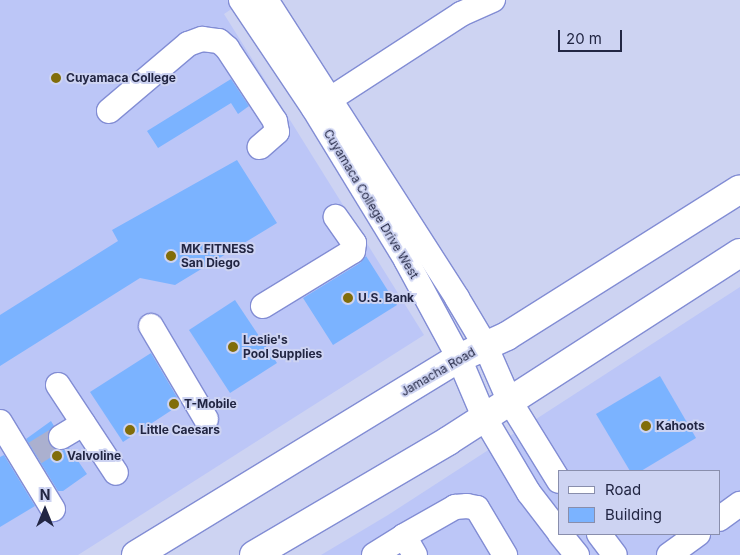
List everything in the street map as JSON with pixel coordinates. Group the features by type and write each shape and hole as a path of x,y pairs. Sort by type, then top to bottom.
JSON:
{"main road":[{"name":"Jamacha Road","path":"136,555 459,358 507,336 740,189"},
{"path":"254,555 484,417 740,253"}],"street":[{"name":"Cuyamaca College Drive West","path":"241,0 322,104 484,345 509,400 558,479"},
{"name":"Cuyamaca College Drive West","path":"266,0 459,358 484,417 529,493 558,530"},
{"path":"322,104 461,14 493,0"},
{"path":"109,111 188,44 202,39 218,41 226,48 275,121 276,132 260,147"},
{"path":"263,306 353,251 354,243 336,217"},
{"path":"151,326 206,419"},
{"path":"58,385 116,473"},
{"path":"0,422 29,456 53,509"},
{"path":"61,437 83,424"},
{"path":"720,518 740,504"},
{"path":"374,555 410,546 455,507 467,506 477,508 505,555"},
{"name":"Cuyamaca College Drive West","path":"562,535 577,555"},
{"path":"600,535 615,555"},
{"path":"669,555 697,535"}],"shaded area":[{"path":"0,0 245,0 224,14 424,335 78,555 0,555"},
{"path":"740,287 740,555 321,555 388,515"}],"building":[{"path":"231,79 249,106 238,114 231,103 158,148 147,131"},
{"path":"237,160 277,223 175,285 140,278 0,366 0,315 118,241 112,230"},
{"name":"U.S. Bank","path":"366,256 397,305 333,345 303,298 360,263"},
{"name":"Leslie's Pool Supplies","path":"235,300 277,363 230,393 189,330"},
{"path":"151,353 181,404 123,442 90,392"},
{"name":"Kahoots","path":"660,376 696,438 643,470 629,470 596,414"},
{"name":"Valvoline","path":"51,421 54,426 47,437 49,444 61,451 69,448 87,474 63,491 58,491 26,439"},
{"path":"4,455 35,506 0,527 0,457"}],"tunnel":[{"path":"35,453 61,437"}],"place":[{"name":"Cuyamaca College","path":"56,78"},
{"name":"MK FITNESS San Diego","path":"171,256"},
{"name":"U.S. Bank","path":"348,298"},
{"name":"Leslie's Pool Supplies","path":"233,347"},
{"name":"T-Mobile","path":"174,404"},
{"name":"Kahoots","path":"646,426"},
{"name":"Little Caesars","path":"130,430"},
{"name":"Valvoline","path":"57,456"}]}
